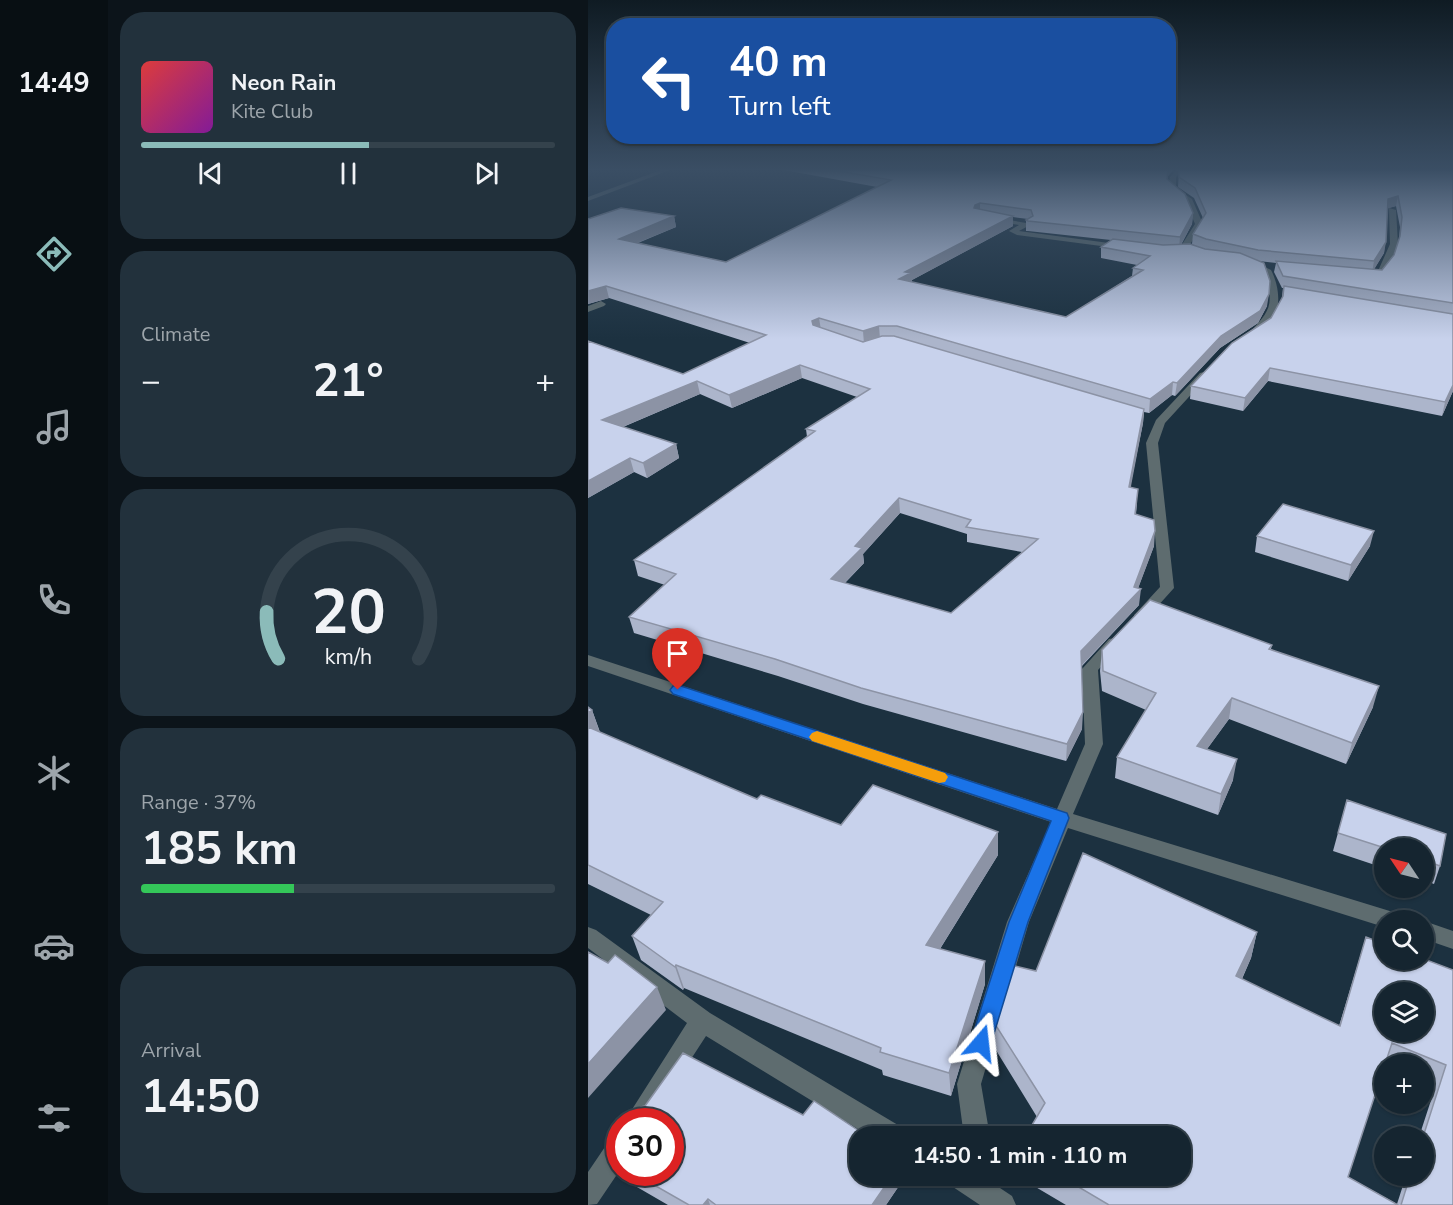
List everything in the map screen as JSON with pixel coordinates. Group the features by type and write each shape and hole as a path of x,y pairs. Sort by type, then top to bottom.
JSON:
{"street":[{"path":"1023,226 1013,231 1028,236 1129,248"},
{"path":"1198,226 1185,246 1185,252 1210,255"},
{"path":"1362,278 1376,278 1382,273 1394,244 1393,226"},
{"path":"1240,260 1279,268"},
{"path":"1244,339 1264,327 1280,293 1268,272 1256,265"},
{"path":"588,309 601,304"},
{"path":"975,1126 969,1084 1018,922 1094,744 1090,669 1167,588 1152,443 1154,420 1216,361"},
{"path":"588,660 1061,818 1374,915"},
{"path":"1434,933 1453,940"},
{"path":"588,936 702,1021 876,1126"},
{"path":"645,1108 702,1021"},
{"path":"588,1195 606,1168"}],"building":[{"path":"588,226 650,226 619,239 726,262 798,226 993,226 905,272 911,273 899,279 1066,317 1143,270 1133,268 1150,256 1101,247 1113,239 1163,245 1190,244 1205,249 1240,253 1264,263 1270,281 1269,294 1260,311 1221,336 1177,383 1173,382 1150,399 897,326 879,326 863,331 819,318 812,321 813,325 863,342 882,336 894,336 1144,409 1129,487 1138,489 1135,514 1154,520 1155,531 1134,587 1141,589 1081,651 1083,712 1067,744 861,688 775,659 629,617 676,574 634,560 815,431 806,429 870,389 800,365 729,395 697,381 602,420 676,444 643,463 630,458 588,481 588,341 683,374 766,335 606,286 588,291","holes":["899,498 971,520 966,527 1038,539 951,613 831,579 862,548 855,546"]},
{"path":"1078,226 1186,226 1180,237"},
{"path":"1198,226 1387,226 1386,242 1374,261 1258,250 1193,234"},
{"path":"1401,226 1453,226 1453,303 1283,276 1276,261 1382,270 1394,255"},
{"path":"1284,286 1453,314 1453,385 1445,402 1270,368 1245,398 1191,386 1232,343 1271,318 1283,296"},
{"path":"1283,504 1374,531 1351,565 1257,536"},
{"path":"1150,600 1272,645 1269,649 1379,686 1352,743 1232,698 1197,746 1237,759 1221,794 1117,757 1156,693 1103,671 1102,650"},
{"path":"588,727 757,799 761,795 841,825 873,785 998,832 926,945 985,961 949,1073 880,1052 881,1048 676,965 675,967 632,936 663,902 588,865"},
{"path":"1347,800 1446,834 1440,866 1434,864 1434,838 1374,838 1374,845 1338,833"},
{"path":"1083,853 1257,932 1236,976 1340,1026 1366,937 1374,940 1374,970 1434,970 1434,963 1453,970 1453,1205 1401,1205 1407,1186 1434,1186 1434,1126 1427,1126 1430,1114 1434,1114 1434,1103 1446,1065 1434,1060 1434,1054 1419,1054 1392,1043 1388,1054 1374,1054 1374,1098 1348,1177 1398,1205 1109,1205 1077,1186 1191,1186 1191,1126 1031,1126 1045,1103 993,1021 1011,965 1036,971"},
{"path":"588,952 608,963 615,955 657,987 588,1064"},
{"path":"683,1053 803,1115 814,1101 852,1126 849,1126 849,1186 885,1186 872,1205 716,1205 708,1199 703,1205 689,1205 656,1186 684,1186 684,1108 640,1108 645,1106"}],"slow traffic":[{"path":"817,737 939,777"}],"route":[{"path":"678,690 1061,818 1018,922 981,1043"}]}
